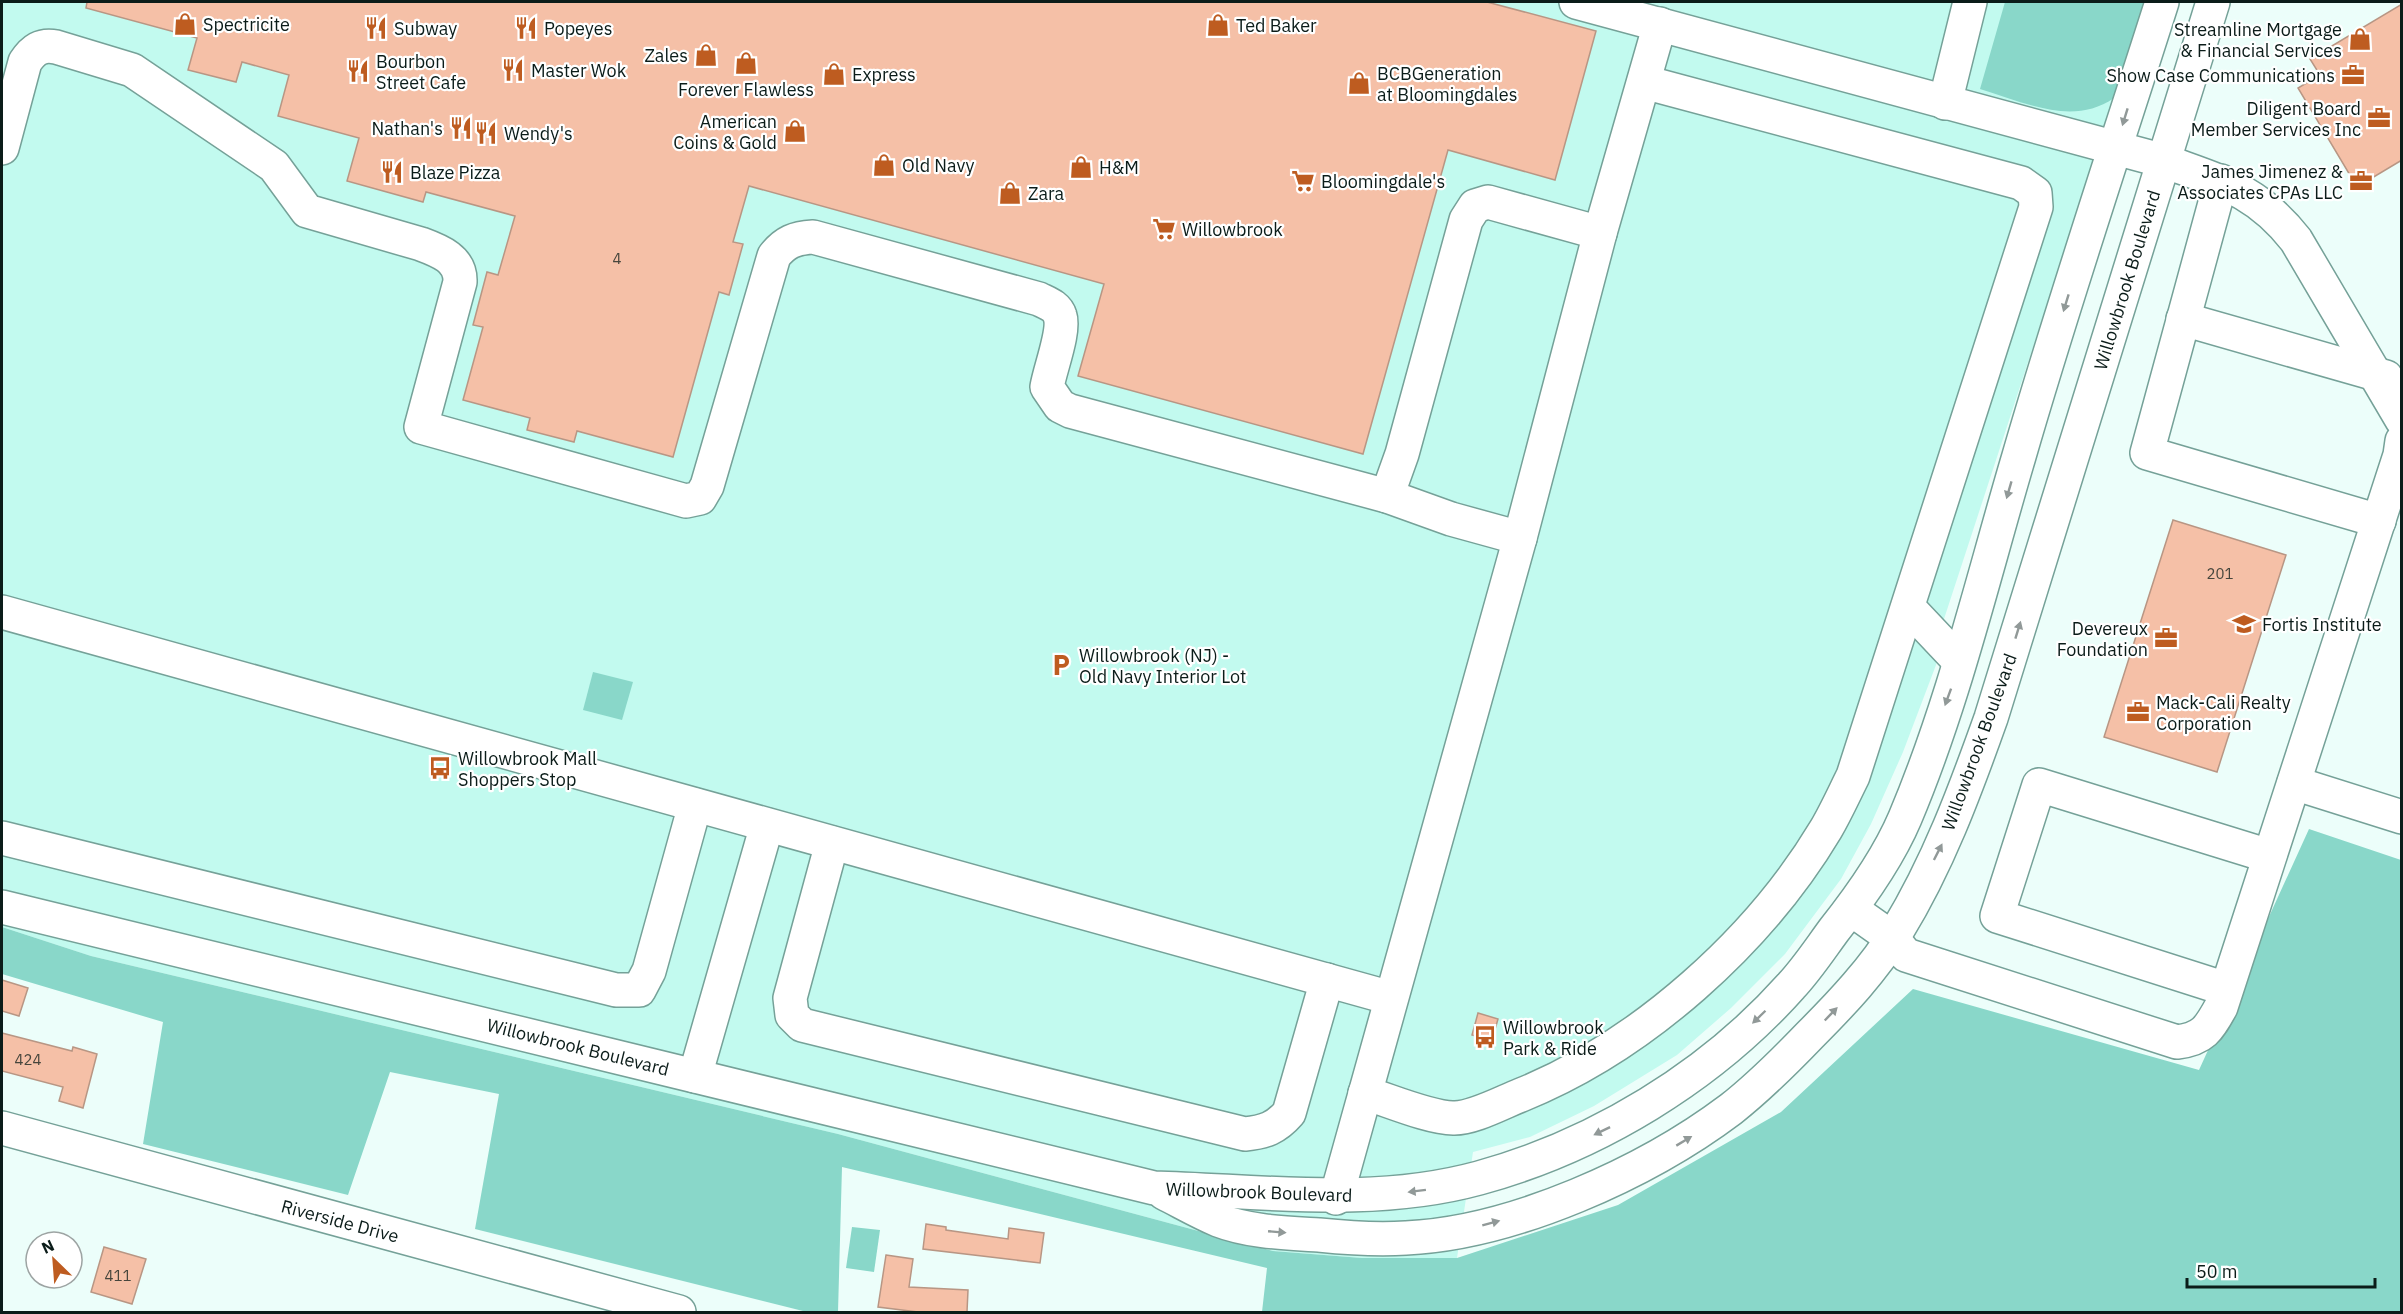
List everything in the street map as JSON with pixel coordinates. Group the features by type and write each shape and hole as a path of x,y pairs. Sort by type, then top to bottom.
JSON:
{"street":[{"path":"1576,2 2164,161 2221,182 2254,198 2280,220 2296,240 2388,378 2402,420"},
{"path":"1945,103 1970,2"},
{"name":"Willowbrook Boulevard","path":"2,907 1154,1188 1248,1190 1336,1197 1421,1191 1476,1179 1532,1162 1625,1119 1669,1091 1750,1026 1792,986 1851,909 1904,821 1959,661 2020,452 2162,2"},
{"name":"Willowbrook Boulevard","path":"1154,1188 1220,1221 1268,1231 1352,1238 1408,1238 1467,1229 1574,1197 1633,1171 1695,1135 1731,1109 1771,1074 1838,1006 1892,938 1957,815 1994,707 2213,2"},
{"path":"1336,1197 1520,537 1600,233 1660,24"},
{"path":"2,145 25,62 38,48 46,45 56,47 132,70 274,166 307,211 422,244 455,262 459,270 460,282 421,427 686,501 700,498 707,486 774,256 783,245 798,237 813,237 1039,299 1053,305 1060,315 1062,325 1047,387 1060,406 1070,411 1387,496 1451,519 1520,537"},
{"path":"1365,1093 1453,1119 1485,1110 1558,1080 1625,1040 1688,989 1750,928 1788,883 1826,829 1853,776 2037,207 2035,193 2021,183 1644,82"},
{"path":"2221,182 2183,320 2169,382 2147,453 2379,521"},
{"path":"1387,496 1402,454 1466,220 1475,206 1488,202 1600,233"},
{"path":"2183,320 2388,378"},
{"path":"1851,909 1892,938 1906,955 2177,1042 2194,1040 2210,1026 2226,989 2379,521 2400,455 2402,441"},
{"path":"1908,607 1959,661"},
{"path":"2,612 1391,998"},
{"path":"2294,783 2402,817"},
{"path":"2226,989 1997,916 2035,796 2039,785 2269,856"},
{"path":"2,838 616,990 639,990 649,971 694,805"},
{"path":"694,1076 767,825"},
{"path":"832,843 790,998 792,1015 802,1025 1245,1134 1265,1132 1278,1125 1289,1113 1327,980"},
{"name":"Riverside Drive","path":"2,1128 679,1312"}],"shaded area":[{"path":"2,2 2146,2 1943,622 1936,665 1903,752 1871,824 1841,879 1785,954 1731,1008 1677,1055 1594,1106 1530,1137 1473,1152 1457,1258 1362,1258 1273,1251 838,1134 91,956 2,927"},
{"path":"2005,2 2146,2 2114,98 2082,111 2065,111 2031,105 1980,89"},
{"path":"593,672 633,682 622,720 583,710"},
{"path":"2309,829 2401,860 2401,1312 1262,1312 1267,1268 842,1167 838,1312 807,1312 475,1229 499,1094 390,1072 348,1195 143,1144 163,1022 2,974 2,927 91,956 838,1134 1273,1251 1362,1258 1457,1258 1618,1205 1781,1112 1913,989 2199,1070"},
{"path":"852,1227 880,1230 874,1272 846,1268"}],"building":[{"name":"Willowbrook","path":"87,2 1487,2 1596,31 1555,180 1448,150 1363,454 1078,376 1104,284 749,186 733,242 743,244 729,295 719,292 673,457 577,431 574,442 527,430 530,418 463,400 483,327 473,325 487,272 498,275 515,216 426,192 423,202 347,181 359,138 278,116 289,75 242,62 236,82 188,70 197,38 86,8"},
{"path":"2402,4 2402,160 2357,187 2298,88 2320,75 2310,59"},
{"path":"2173,520 2286,555 2217,772 2104,737"},
{"path":"2,980 28,988 19,1016 2,1011"},
{"path":"1478,1013 1498,1019 1492,1040 1472,1035"},
{"path":"2,1033 72,1051 73,1047 97,1054 83,1108 59,1101 63,1087 2,1071"},
{"path":"926,1224 946,1227 946,1230 1008,1239 1009,1228 1044,1233 1040,1263 923,1249"},
{"path":"104,1247 146,1259 132,1304 91,1292"},
{"path":"886,1255 913,1259 909,1287 968,1290 967,1312 918,1312 878,1307"}],"place":[{"name":"Spectricite","path":"185,24"},
{"name":"Ted Baker","path":"1218,25"},
{"name":"Subway","path":"376,28"},
{"name":"Popeyes","path":"526,28"},
{"name":"Streamline Mortgage & Financial Services","path":"2360,39"},
{"name":"Zales","path":"706,55"},
{"name":"Forever Flawless","path":"746,63"},
{"name":"Master Wok","path":"513,70"},
{"name":"Bourbon Street Cafe","path":"358,71"},
{"name":"Express","path":"834,74"},
{"name":"Show Case Communications","path":"2353,75"},
{"name":"BCBGeneration at Bloomingdales","path":"1359,83"},
{"name":"Diligent Board Member Services Inc","path":"2379,118"},
{"name":"Nathan's","path":"461,128"},
{"name":"American Coins & Gold","path":"795,131"},
{"name":"Wendy's","path":"486,133"},
{"name":"Old Navy","path":"884,165"},
{"name":"H&M","path":"1081,167"},
{"name":"Blaze Pizza","path":"392,172"},
{"name":"Bloomingdale's","path":"1303,181"},
{"name":"James Jimenez & Associates CPAs LLC","path":"2361,181"},
{"name":"Zara","path":"1010,193"},
{"name":"Willowbrook","path":"1164,229"},
{"name":"Fortis Institute","path":"2244,624"},
{"name":"Devereux Foundation","path":"2166,638"},
{"name":"Willowbrook (NJ) - Old Navy Interior Lot","path":"1061,665"},
{"name":"Mack-Cali Realty Corporation","path":"2138,712"},
{"name":"Willowbrook Mall Shoppers Stop","path":"440,768"},
{"name":"Willowbrook Park & Ride","path":"1485,1037"}]}
